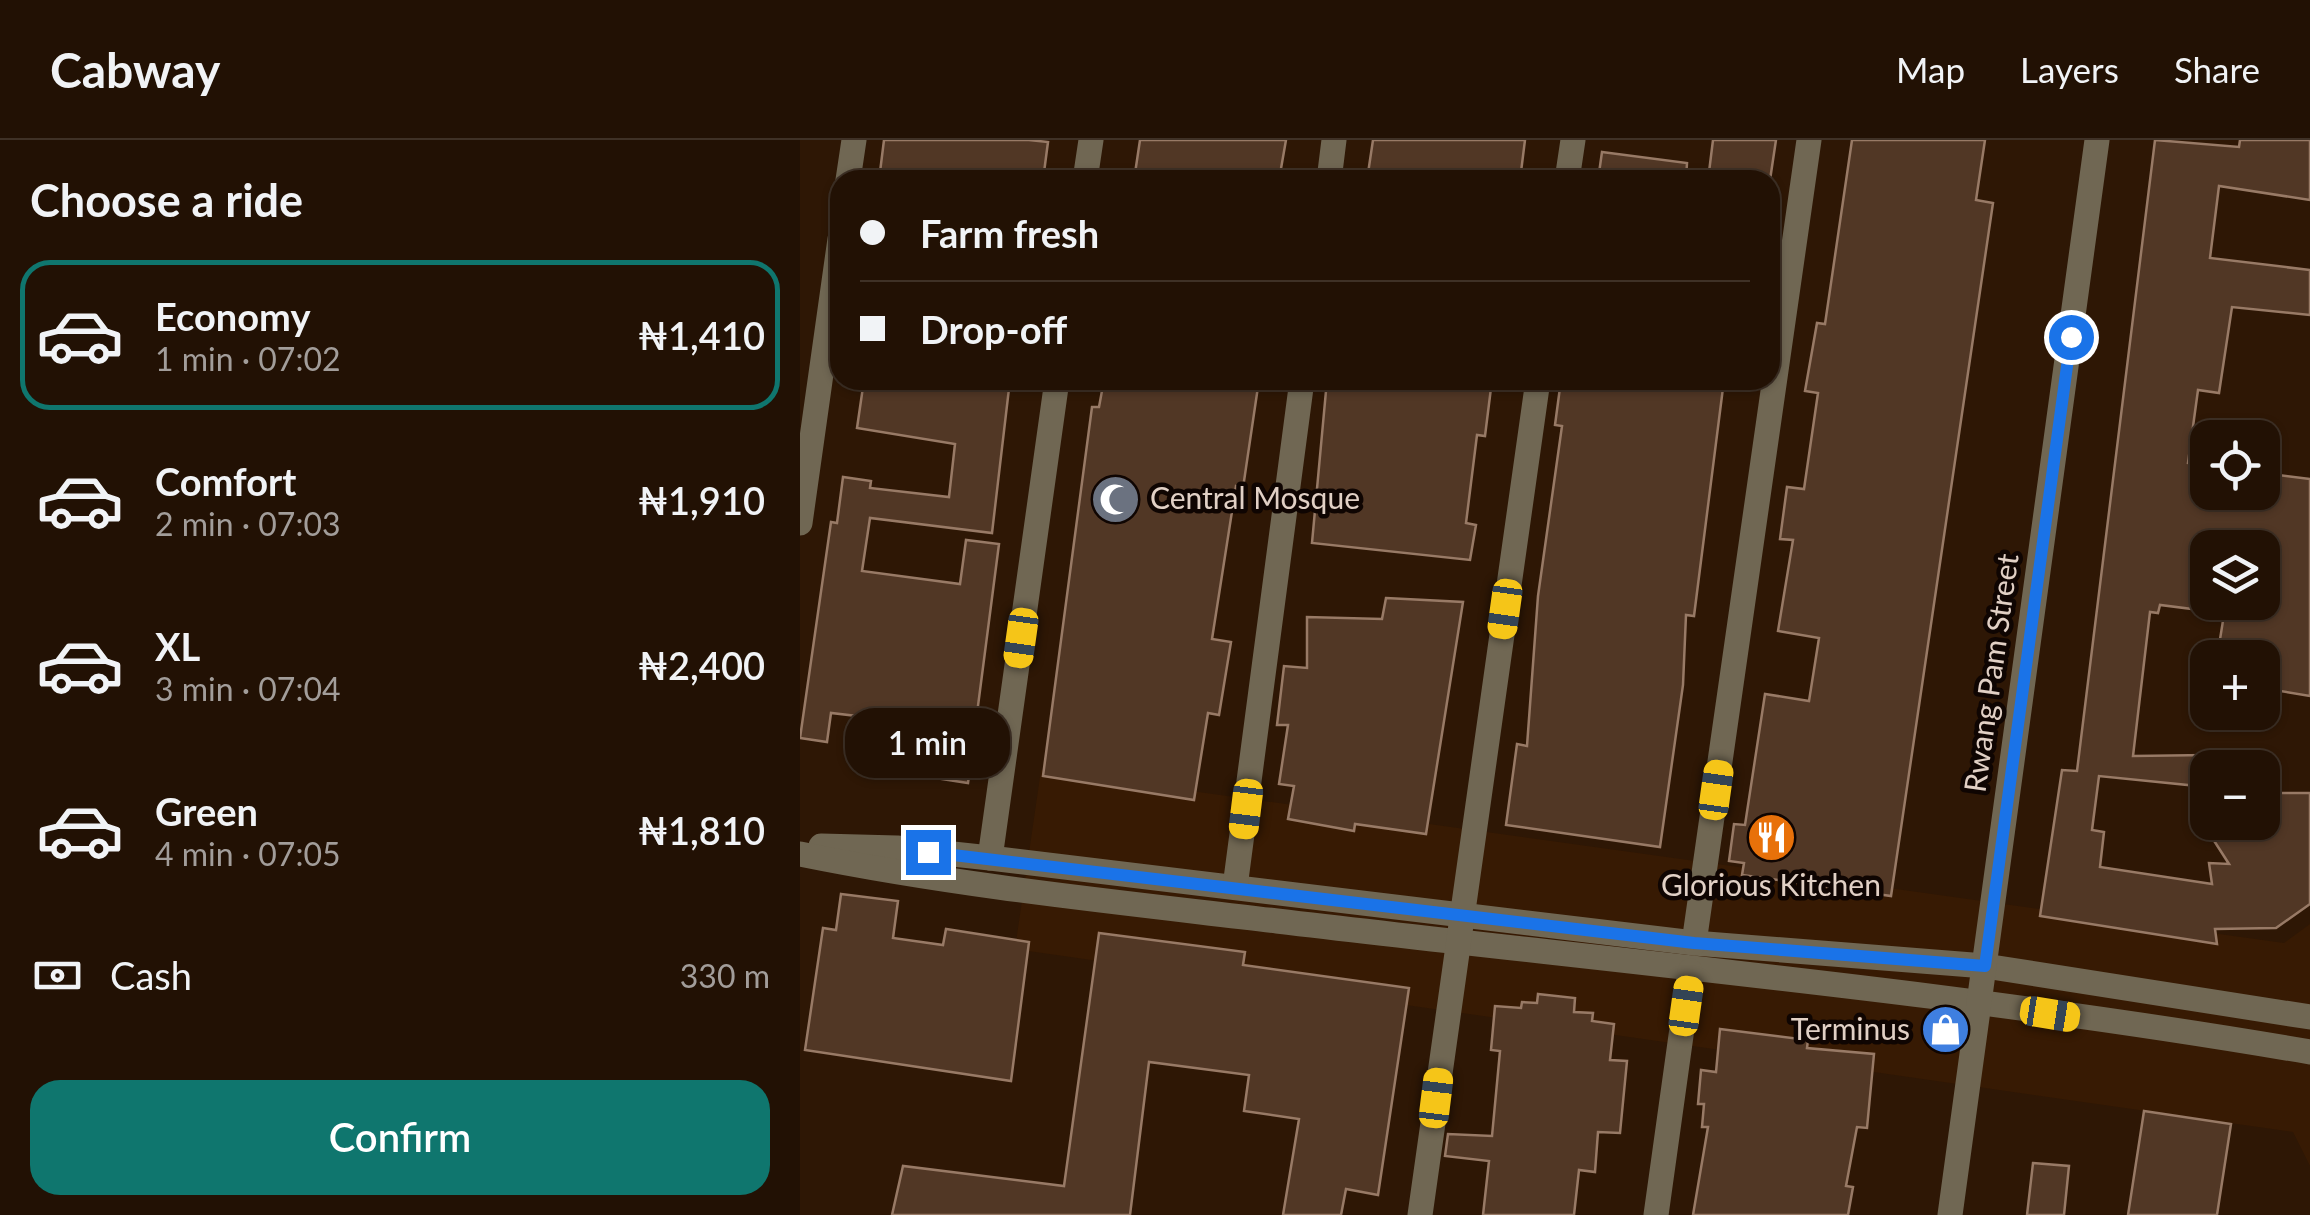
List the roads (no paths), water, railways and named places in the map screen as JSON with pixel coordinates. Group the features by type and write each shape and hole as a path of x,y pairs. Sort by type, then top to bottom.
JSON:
{"street":[{"path":"850,170 854,140"},
{"path":"1086,170 1091,140"},
{"path":"1330,170 1334,140"},
{"path":"1568,170 1573,140"},
{"path":"1780,342 1809,140"},
{"name":"Rwang Pam Street","path":"1950,1215 2097,140"},
{"path":"800,523 830,310"},
{"path":"990,858 1056,390"},
{"path":"1236,887 1301,390"},
{"path":"1420,1215 1537,390"},
{"path":"1694,943 1773,390"},
{"path":"800,846 897,848 1694,943 1985,966 2310,1018"},
{"path":"800,854 883,871 1977,1003 2310,1052"},
{"path":"1656,1215 1690,971"}],"place":[{"name":"Central Mosque","path":"1115,499"},
{"name":"Glorious Kitchen","path":"1771,837"},
{"name":"Terminus","path":"1945,1030"}]}
